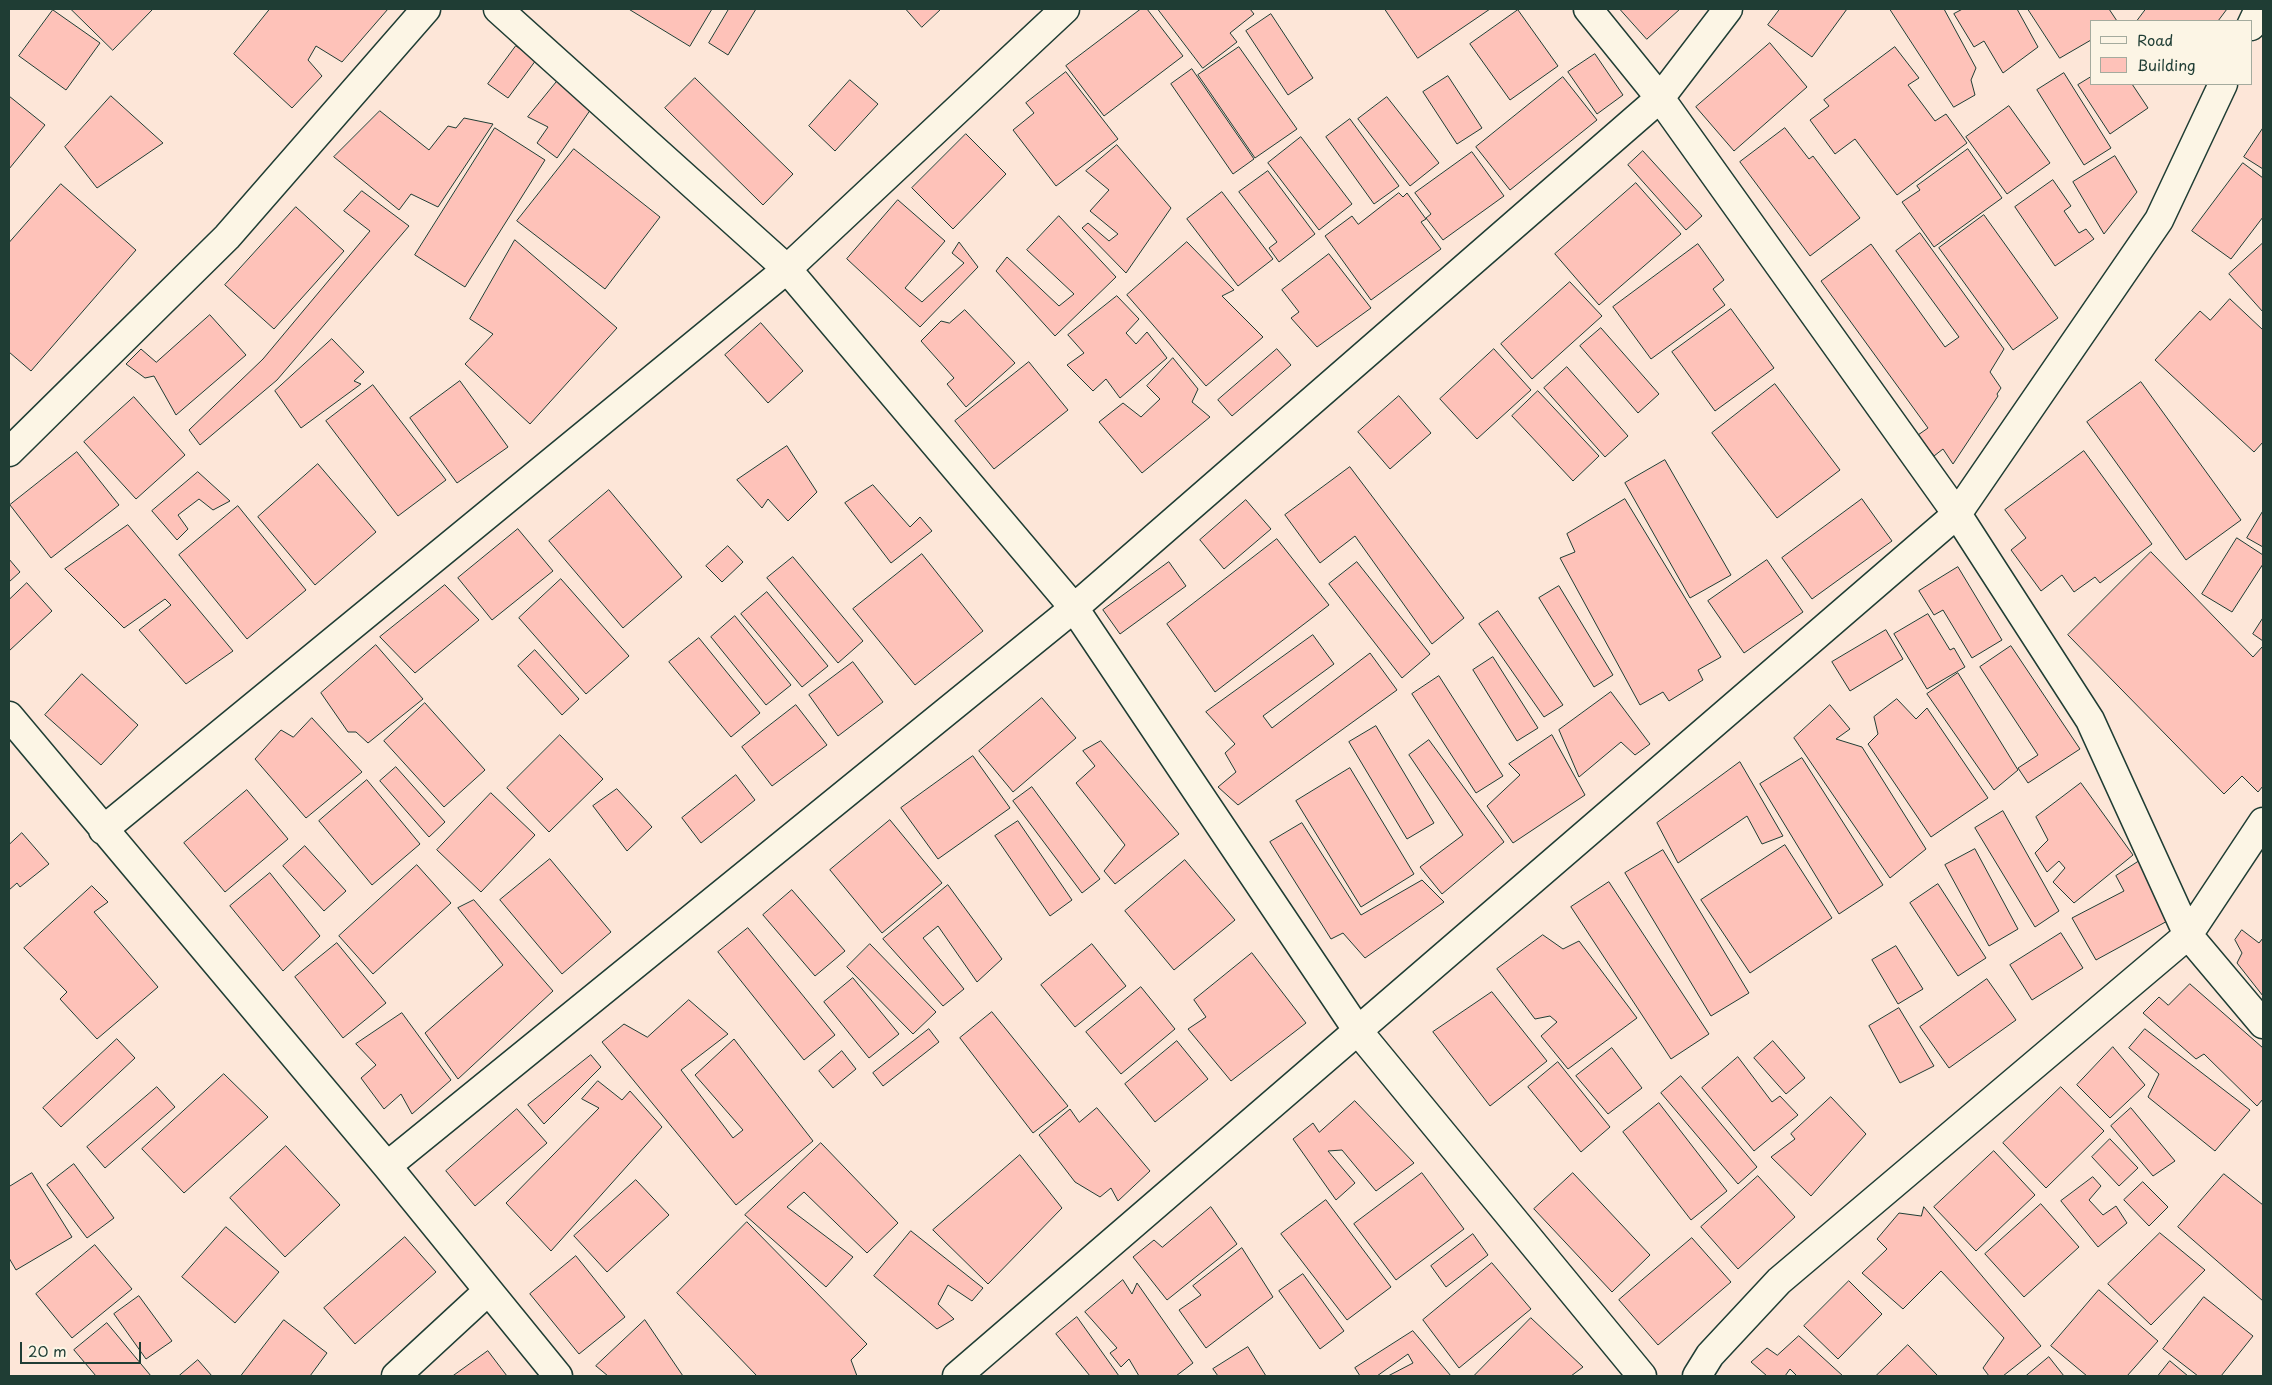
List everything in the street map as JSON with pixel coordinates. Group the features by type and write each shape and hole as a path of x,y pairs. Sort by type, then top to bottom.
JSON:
{"street":[{"path":"9,452 227,237 426,9"},
{"path":"498,9 787,269 1074,608 1358,1031 1642,1376"},
{"path":"103,830 787,269 1065,9"},
{"path":"1588,9 1660,98 1957,514 2090,720 2188,935 2263,1024"},
{"path":"387,1166 1074,608 1660,98 1728,9"},
{"path":"2252,24 2259,9"},
{"path":"957,1376 1957,514 2159,220 2223,85"},
{"path":"9,716 387,1166 558,1376"},
{"path":"1697,1376 1710,1355 1779,1281 2188,935 2263,822"},
{"path":"396,1376 488,1291"}],"building":[{"path":"71,9 153,9 113,50"},
{"path":"270,9 388,9 342,62 316,46 308,60 322,76 292,108 234,54"},
{"path":"629,9 712,9 690,46"},
{"path":"729,9 756,9 728,55 709,43"},
{"path":"906,9 941,9 922,27"},
{"path":"1141,9 1147,9 1183,56 1104,116 1066,66"},
{"path":"1158,9 1250,9 1254,14 1230,33 1237,42 1203,68"},
{"path":"1385,9 1490,9 1418,58"},
{"path":"1620,9 1680,9 1647,39"},
{"path":"1780,9 1847,9 1812,57 1768,25"},
{"path":"1890,9 1944,9 1976,68 1971,80 1975,95 1954,107"},
{"path":"1963,9 2017,9 2038,47 2003,73 1984,41 1974,47 1954,14"},
{"path":"2028,9 2109,9 2116,20 2090,20 2090,41 2060,58"},
{"path":"2146,9 2227,9 2219,20 2138,20"},
{"path":"53,10 100,43 66,90 19,56"},
{"path":"1518,10 1558,66 1510,100 1470,44"},
{"path":"1271,14 1313,78 1288,95 1246,31"},
{"path":"1770,43 1807,87 1734,151 1696,107"},
{"path":"516,46 536,60 508,98 488,84"},
{"path":"1239,47 1297,129 1255,158 1198,75"},
{"path":"1895,47 1919,78 1908,85 1935,121 1946,114 1967,143 1897,195 1855,139 1835,154 1810,120 1829,106 1824,100"},
{"path":"1595,54 1623,95 1597,114 1568,72"},
{"path":"1192,69 1254,159 1233,174 1171,84"},
{"path":"1066,72 1118,139 1056,186 1013,130 1034,113 1026,103"},
{"path":"2064,73 2111,148 2084,165 2037,90"},
{"path":"1448,76 1482,128 1457,144 1423,92"},
{"path":"1563,77 1597,120 1510,190 1476,147"},
{"path":"695,78 793,174 763,205 665,108"},
{"path":"2090,78 2090,85 2133,85 2148,108 2110,134 2078,85"},
{"path":"559,79 591,109 557,158 537,143 548,127 528,117"},
{"path":"850,80 878,104 835,151 809,126"},
{"path":"9,96 45,125 9,169"},
{"path":"111,96 163,143 97,188 65,147"},
{"path":"1387,97 1439,163 1410,186 1358,119"},
{"path":"2009,106 2050,163 2007,194 1966,137"},
{"path":"380,111 429,150 448,126 456,128 464,118 493,124 438,207 411,194 399,210 334,157"},
{"path":"1350,119 1399,186 1374,204 1326,137"},
{"path":"495,128 545,160 465,287 415,255"},
{"path":"1785,128 1809,159 1813,156 1860,218 1810,256 1740,162"},
{"path":"2263,128 2263,169 2244,157"},
{"path":"966,134 1006,174 953,229 912,188"},
{"path":"1301,137 1352,204 1319,230 1268,163"},
{"path":"1117,145 1171,208 1126,273 1082,228 1088,223 1109,241 1118,234 1090,211 1109,190 1086,171"},
{"path":"574,149 660,217 605,289 517,221"},
{"path":"1968,149 2002,198 1934,247 1902,202 1920,190 1917,186"},
{"path":"1643,151 1702,216 1686,230 1628,165"},
{"path":"1472,152 1504,196 1443,240 1426,218 1431,214 1415,193"},
{"path":"2115,156 2137,192 2104,234 2073,182"},
{"path":"2243,163 2263,178 2263,217 2231,259 2192,231"},
{"path":"1268,171 1315,234 1279,262 1269,248 1277,242 1239,192"},
{"path":"2053,180 2071,206 2064,211 2079,233 2086,229 2094,239 2055,266 2015,207"},
{"path":"1636,183 1681,234 1599,305 1555,254"},
{"path":"61,184 136,250 31,371 9,352 9,243"},
{"path":"362,191 409,226 277,380 200,445 189,430 263,359 370,231 344,211"},
{"path":"1222,192 1273,259 1238,286 1187,219"},
{"path":"1399,193 1403,197 1407,193 1426,219 1421,222 1441,249 1371,300 1325,236 1352,216 1358,224"},
{"path":"898,200 945,241 905,288 922,302 964,263 952,253 959,242 978,267 920,327 847,259"},
{"path":"296,207 344,251 274,329 225,285"},
{"path":"1984,215 2058,318 2013,350 1939,248"},
{"path":"1059,216 1116,277 1055,336 996,271 1007,257 1059,306 1074,294 1027,250"},
{"path":"1920,233 2004,349 1990,372 2001,388 1997,394 1998,396 1953,464 1943,449 1934,456 1918,435 1928,428 1821,281 1871,244 1945,347 1959,337 1896,251"},
{"path":"515,240 617,328 530,424 465,364 493,334 470,319"},
{"path":"1187,242 1234,290 1222,296 1263,337 1206,386 1127,295"},
{"path":"2263,243 2263,312 2229,274"},
{"path":"1698,244 1724,280 1713,289 1725,305 1651,359 1613,307"},
{"path":"1329,254 1371,308 1317,347 1291,318 1299,312 1282,290"},
{"path":"1570,282 1602,316 1532,379 1501,344"},
{"path":"1117,296 1139,319 1126,333 1136,344 1147,332 1167,358 1120,398 1106,379 1093,391 1067,365 1084,353 1068,335"},
{"path":"2230,299 2263,330 2263,442 2254,452 2155,360 2200,311 2210,320"},
{"path":"1731,309 1774,368 1715,411 1672,352"},
{"path":"965,310 1015,363 966,407 947,384 954,378 921,341 941,321 949,323"},
{"path":"210,315 246,355 176,415 154,376 145,378 126,364 141,349 156,362"},
{"path":"761,323 803,371 768,403 725,355"},
{"path":"1601,328 1659,394 1638,413 1580,346"},
{"path":"332,339 364,372 354,381 361,384 301,428 275,391"},
{"path":"1277,349 1291,365 1232,416 1218,400"},
{"path":"1494,349 1531,390 1477,439 1440,399"},
{"path":"1173,358 1198,389 1192,402 1210,417 1142,473 1099,422 1123,403 1141,417 1160,399 1147,386"},
{"path":"1029,362 1068,410 994,469 955,421"},
{"path":"1567,367 1628,436 1605,457 1544,388"},
{"path":"460,381 508,447 457,483 410,418"},
{"path":"2141,382 2241,520 2186,560 2087,422"},
{"path":"1775,384 1840,470 1777,518 1712,433"},
{"path":"373,385 446,480 398,516 326,421"},
{"path":"1538,391 1599,456 1573,481 1512,416"},
{"path":"1399,396 1431,433 1390,469 1358,432"},
{"path":"134,397 185,455 136,499 84,442"},
{"path":"787,446 817,492 788,521 768,499 762,508 737,480"},
{"path":"2084,451 2152,544 2100,583 2095,577 2074,592 2062,575 2041,591 2011,550 2026,538 2005,510"},
{"path":"77,452 119,505 51,558 10,505"},
{"path":"1665,460 1731,575 1690,598 1625,483"},
{"path":"318,464 376,532 315,585 258,517"},
{"path":"1350,467 1464,618 1432,644 1355,536 1320,563 1285,515"},
{"path":"198,472 230,501 213,510 199,499 178,515 188,529 177,540 152,511"},
{"path":"873,485 910,527 920,517 932,531 891,563 845,503"},
{"path":"609,490 682,577 623,628 549,541"},
{"path":"1625,499 1721,657 1698,670 1703,680 1669,701 1663,692 1640,705 1560,558 1575,552 1567,534"},
{"path":"1862,499 1892,541 1812,599 1782,558"},
{"path":"1246,500 1271,529 1224,569 1200,540"},
{"path":"238,506 306,590 247,639 179,555"},
{"path":"2263,511 2263,547 2247,538"},
{"path":"128,525 233,651 186,684 139,630 171,605 165,599 124,628 65,569"},
{"path":"518,529 553,571 492,620 458,578"},
{"path":"2237,538 2263,555 2263,564 2232,612 2202,594"},
{"path":"1277,539 1329,605 1215,692 1167,624"},
{"path":"728,546 743,562 722,582 706,566"},
{"path":"2151,552 2253,657 2263,646 2263,786 2258,792 2242,776 2224,794 2068,635"},
{"path":"922,554 983,631 915,685 853,609"},
{"path":"793,557 863,641 838,663 767,578"},
{"path":"9,559 20,572 9,582"},
{"path":"1767,560 1803,612 1744,653 1708,601"},
{"path":"1169,562 1186,586 1120,634 1103,610"},
{"path":"1357,562 1430,654 1402,678 1329,584"},
{"path":"1958,567 2002,640 1972,658 1943,610 1934,615 1919,591"},
{"path":"561,579 629,656 586,694 519,618"},
{"path":"27,583 52,611 9,651 9,600"},
{"path":"445,585 479,620 415,673 380,637"},
{"path":"1559,586 1613,675 1594,687 1539,598"},
{"path":"767,592 828,666 802,687 741,614"},
{"path":"1498,611 1563,705 1544,717 1479,624"},
{"path":"1928,614 1950,650 1954,648 1965,667 1927,689 1894,634"},
{"path":"735,616 791,685 766,705 711,637"},
{"path":"2263,618 2263,641 2253,634"},
{"path":"1886,630 1903,659 1850,691 1832,662"},
{"path":"1313,635 1334,664 1263,716 1272,728 1370,653 1397,690 1238,805 1218,787 1236,772 1225,753 1235,744 1206,712"},
{"path":"699,638 760,713 731,737 669,662"},
{"path":"376,645 423,699 368,743 356,732 348,732 321,693"},
{"path":"2011,646 2080,749 2028,783 2018,768 2038,755 1980,667"},
{"path":"535,650 579,699 562,715 518,666"},
{"path":"1493,657 1538,728 1517,741 1473,670"},
{"path":"853,662 883,702 838,736 809,695"},
{"path":"1958,673 2018,770 1994,790 1927,694"},
{"path":"82,674 138,725 101,765 45,715"},
{"path":"1439,676 1503,776 1476,793 1412,694"},
{"path":"1611,692 1650,744 1635,755 1621,742 1579,777 1559,730"},
{"path":"1042,698 1076,738 1013,792 979,751"},
{"path":"1897,699 1916,719 1927,708 1988,798 1931,837 1868,744 1878,734 1874,717"},
{"path":"425,703 485,770 444,807 384,741"},
{"path":"796,705 827,745 772,786 742,747"},
{"path":"1830,705 1850,729 1836,739 1862,747 1926,849 1890,878 1794,738"},
{"path":"312,718 362,772 306,818 255,759 281,730 293,737"},
{"path":"1376,726 1434,823 1407,839 1349,742"},
{"path":"560,735 603,779 549,832 507,788"},
{"path":"1552,735 1585,795 1513,843 1487,806 1520,775 1509,764"},
{"path":"1429,740 1504,842 1442,894 1420,867 1463,835 1409,755"},
{"path":"1101,741 1179,834 1115,884 1104,871 1125,845 1076,783 1095,766 1083,751"},
{"path":"973,756 1010,808 938,859 901,808"},
{"path":"1802,758 1883,885 1839,914 1760,784"},
{"path":"1740,762 1783,836 1762,844 1747,816 1678,863 1657,823"},
{"path":"396,767 445,822 429,837 380,781"},
{"path":"1350,768 1414,874 1361,907 1296,801"},
{"path":"736,775 755,800 701,843 682,818"},
{"path":"367,780 420,844 372,885 319,821"},
{"path":"2081,783 2133,855 2074,903 2053,882 2065,868 2059,861 2047,872 2035,853 2048,840 2036,817"},
{"path":"1032,787 1100,879 1082,893 1013,801"},
{"path":"617,789 652,827 627,851 593,806"},
{"path":"247,790 288,839 225,892 184,843"},
{"path":"491,793 535,835 481,892 437,850"},
{"path":"2003,811 2059,911 2035,927 1975,828"},
{"path":"890,820 942,883 882,933 830,870"},
{"path":"1018,821 1072,900 1050,916 995,836"},
{"path":"1302,823 1361,915 1422,880 1444,902 1365,958 1343,933 1331,939 1270,842"},
{"path":"22,833 49,864 20,887 17,883 9,890 9,845"},
{"path":"1785,845 1832,918 1750,973 1701,900"},
{"path":"305,846 346,891 324,911 283,866"},
{"path":"1975,849 2018,929 1989,946 1945,865"},
{"path":"1663,850 1749,993 1711,1016 1625,873"},
{"path":"2144,858 2171,919 2096,960 2072,918 2124,891 2116,876"},
{"path":"550,859 611,932 562,974 500,900"},
{"path":"1185,860 1235,920 1174,970 1125,911"},
{"path":"417,865 451,903 373,974 339,936"},
{"path":"270,873 320,936 283,971 230,906"},
{"path":"1609,882 1709,1034 1671,1059 1571,907"},
{"path":"1938,884 1986,958 1958,976 1910,903"},
{"path":"948,885 1002,959 977,982 938,926 923,938 964,989 943,1006 883,939"},
{"path":"92,886 108,902 94,912 158,987 97,1039 60,999 67,992 24,948"},
{"path":"792,890 845,951 815,976 763,915"},
{"path":"474,900 553,991 458,1079 425,1033 503,965 458,908"},
{"path":"748,928 835,1035 804,1060 718,952"},
{"path":"2242,930 2259,943 2263,938 2263,996 2237,963 2242,953 2235,940"},
{"path":"2061,933 2083,968 2032,1000 2010,965"},
{"path":"1543,935 1563,949 1579,941 1637,1018 1568,1069 1541,1036 1557,1022 1550,1016 1535,1019 1497,969"},
{"path":"337,943 386,1003 343,1038 295,977"},
{"path":"870,944 936,1012 913,1034 847,967"},
{"path":"1092,944 1126,986 1075,1027 1041,985"},
{"path":"1896,946 1923,989 1898,1004 1872,960"},
{"path":"1252,953 1306,1023 1231,1081 1188,1029 1206,1017 1194,1000"},
{"path":"853,978 899,1034 869,1058 824,1002"},
{"path":"1987,979 2016,1020 1949,1068 1920,1027"},
{"path":"2190,984 2263,1048 2263,1099 2257,1106 2204,1054 2196,1059 2143,1013 2159,997 2168,1005"},
{"path":"1141,987 1175,1029 1121,1074 1086,1032"},
{"path":"1492,992 1547,1061 1490,1106 1433,1032"},
{"path":"689,1000 728,1034 681,1070 733,1138 743,1130 695,1075 734,1039 813,1141 736,1205 602,1042 624,1024 647,1037"},
{"path":"1899,1008 1934,1066 1900,1083 1869,1026"},
{"path":"992,1012 1068,1106 1033,1133 960,1038"},
{"path":"402,1013 451,1080 412,1114 401,1094 384,1109 361,1078 376,1065 356,1044"},
{"path":"929,1029 939,1042 883,1086 873,1073"},
{"path":"2145,1029 2250,1110 2215,1151 2148,1097 2159,1074 2129,1048"},
{"path":"117,1039 135,1058 61,1127 43,1108"},
{"path":"1177,1041 1208,1079 1155,1122 1125,1084"},
{"path":"1773,1041 1805,1078 1786,1094 1754,1058"},
{"path":"2113,1047 2145,1085 2110,1118 2077,1085"},
{"path":"1612,1048 1642,1088 1608,1114 1576,1076"},
{"path":"842,1051 856,1069 833,1088 819,1071"},
{"path":"591,1055 601,1067 544,1124 528,1105"},
{"path":"1738,1057 1772,1102 1780,1096 1798,1115 1754,1151 1702,1088"},
{"path":"1558,1062 1610,1127 1581,1152 1528,1087"},
{"path":"224,1074 268,1117 184,1193 142,1149"},
{"path":"1681,1076 1757,1167 1738,1184 1661,1093"},
{"path":"598,1081 622,1100 630,1091 662,1127 551,1251 506,1203 599,1108 582,1099"},
{"path":"157,1087 175,1107 105,1168 87,1147"},
{"path":"2061,1087 2104,1131 2046,1188 2003,1143"},
{"path":"1831,1097 1866,1134 1811,1196 1771,1157 1795,1139 1791,1134"},
{"path":"1355,1101 1414,1163 1376,1191 1342,1150 1328,1151 1355,1183 1336,1200 1293,1139 1313,1123 1319,1132"},
{"path":"1659,1103 1727,1191 1691,1220 1623,1132"},
{"path":"1097,1108 1150,1171 1118,1201 1111,1188 1100,1197 1075,1182 1039,1135 1070,1109 1079,1122"},
{"path":"2131,1108 2175,1161 2153,1176 2111,1126"},
{"path":"517,1109 547,1143 475,1206 446,1171"},
{"path":"2110,1139 2138,1168 2119,1186 2092,1157"},
{"path":"821,1143 898,1223 867,1253 804,1192 787,1207 853,1257 826,1287 745,1215"},
{"path":"286,1146 340,1205 285,1257 230,1198"},
{"path":"1994,1151 2035,1195 1976,1251 1934,1207"},
{"path":"1020,1155 1062,1208 988,1284 933,1230"},
{"path":"74,1164 114,1218 87,1238 47,1185"},
{"path":"32,1173 72,1237 16,1270 9,1258 9,1187"},
{"path":"1422,1173 1464,1229 1396,1280 1354,1224"},
{"path":"1573,1173 1650,1255 1612,1292 1534,1209"},
{"path":"2224,1174 2263,1205 2263,1301 2178,1227"},
{"path":"1758,1176 1795,1217 1738,1269 1701,1227"},
{"path":"2093,1177 2101,1186 2089,1200 2103,1215 2116,1206 2127,1223 2098,1247 2061,1201"},
{"path":"636,1180 669,1215 607,1272 574,1236"},
{"path":"2143,1182 2168,1207 2149,1226 2124,1200"},
{"path":"1326,1200 1391,1287 1347,1320 1281,1234"},
{"path":"2041,1204 2079,1247 2024,1297 1985,1254"},
{"path":"1211,1207 1237,1244 1167,1300 1133,1257 1154,1240 1162,1247"},
{"path":"1924,1207 2041,1346 2003,1376 1989,1376 1983,1368 2004,1338 1941,1271 1903,1309 1862,1273 1887,1249 1877,1239 1899,1213 1921,1216"},
{"path":"747,1222 867,1344 851,1360 857,1376 757,1376 677,1293"},
{"path":"226,1227 279,1272 235,1323 182,1277"},
{"path":"911,1231 983,1288 972,1301 948,1285 938,1304 954,1319 937,1329 874,1276"},
{"path":"2160,1233 2205,1270 2151,1325 2108,1284"},
{"path":"1473,1234 1488,1255 1446,1287 1431,1266"},
{"path":"405,1237 436,1272 355,1344 324,1308"},
{"path":"1692,1238 1731,1282 1658,1345 1619,1300"},
{"path":"95,1245 132,1289 72,1338 36,1294"},
{"path":"1242,1248 1273,1297 1206,1348 1179,1310 1201,1295 1193,1286"},
{"path":"576,1256 625,1317 579,1354 530,1294"},
{"path":"1492,1263 1531,1309 1459,1368 1423,1320"},
{"path":"1303,1274 1344,1331 1320,1349 1279,1291"},
{"path":"1123,1280 1132,1294 1137,1283 1193,1363 1176,1376 1139,1376 1129,1359 1121,1367 1110,1353 1117,1348 1085,1312"},
{"path":"1849,1281 1882,1314 1838,1359 1804,1326"},
{"path":"2099,1290 2158,1341 2127,1376 2087,1376 2051,1346"},
{"path":"139,1296 172,1341 146,1359 114,1314"},
{"path":"2204,1297 2253,1336 2221,1376 2198,1376 2163,1349"},
{"path":"1077,1317 1119,1376 1090,1376 1056,1334"},
{"path":"1531,1318 1583,1367 1571,1376 1474,1376"},
{"path":"284,1320 327,1353 310,1376 241,1376"},
{"path":"645,1320 683,1376 608,1376 596,1366"},
{"path":"107,1323 151,1376 96,1376 74,1350"},
{"path":"1413,1331 1451,1376 1388,1376 1413,1363 1408,1354 1377,1376 1360,1376 1355,1368"},
{"path":"1799,1336 1843,1376 1797,1376 1790,1369 1785,1376 1767,1376 1751,1362 1767,1348 1777,1355"},
{"path":"1908,1345 1938,1376 1876,1376"},
{"path":"1248,1347 1266,1376 1218,1376 1213,1369"},
{"path":"488,1351 507,1376 453,1376"},
{"path":"2049,1357 2064,1376 2026,1376"},
{"path":"198,1360 212,1376 179,1376"},
{"path":"2170,1361 2188,1376 2158,1376"}]}
